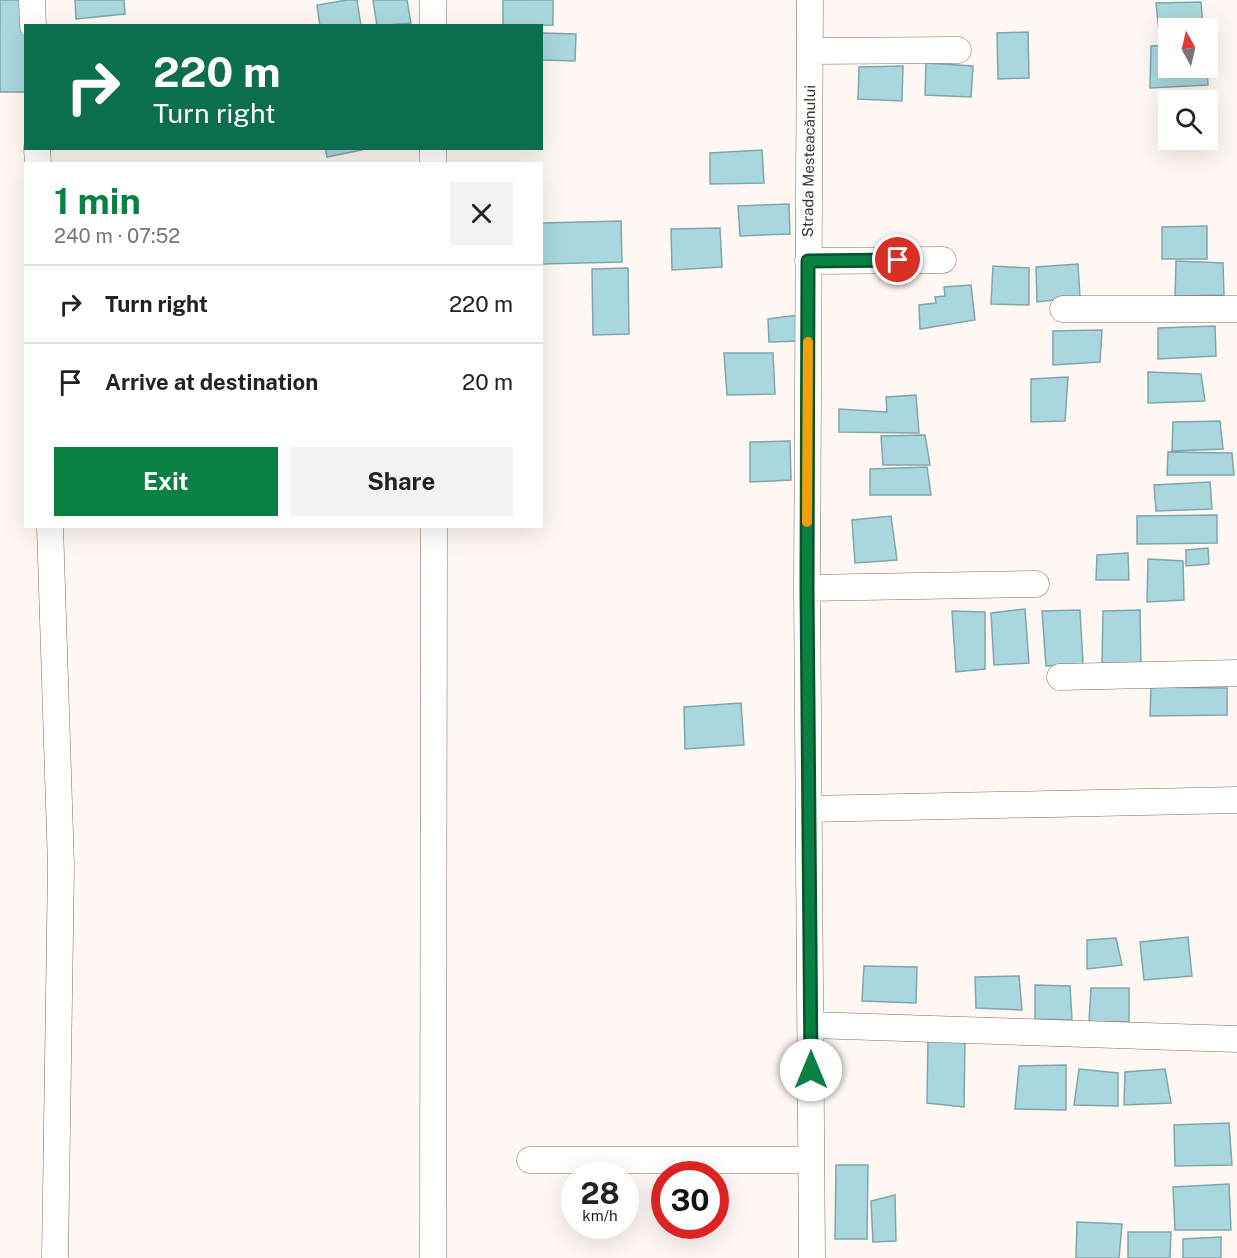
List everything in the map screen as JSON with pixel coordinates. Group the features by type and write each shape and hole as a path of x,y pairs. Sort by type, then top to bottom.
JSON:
{"street":[{"path":"32,0 33,24"},
{"path":"433,0 433,24"},
{"name":"Strada Mesteacănului","path":"810,0 807,588 812,1258"},
{"path":"810,51 958,50"},
{"path":"808,261 943,260"},
{"path":"1063,309 1237,309"},
{"path":"50,528 61,866 55,1258"},
{"path":"433,1258 434,528"},
{"path":"807,588 1036,584"},
{"path":"1060,677 1237,672"},
{"path":"809,809 1237,800"},
{"path":"810,1025 1237,1039"},
{"path":"530,1160 811,1160"}],"building":[{"path":"0,0 25,0 24,92 0,92"},
{"path":"75,0 124,0 125,14 76,19"},
{"path":"357,0 361,24 320,24 317,5"},
{"path":"373,0 407,0 411,23 377,24"},
{"path":"503,0 553,0 553,25 503,24"},
{"path":"1201,2 1202,18 1158,18 1158,22 1156,3"},
{"path":"1028,32 1029,78 998,79 997,33"},
{"path":"543,33 576,34 575,61 543,60"},
{"path":"1151,46 1158,46 1158,78 1208,78 1208,85 1150,88"},
{"path":"926,63 973,66 971,97 925,95"},
{"path":"903,66 902,101 858,99 859,67"},
{"path":"325,150 362,150 327,157"},
{"path":"762,150 764,183 710,184 710,153"},
{"path":"789,204 790,234 740,236 738,206"},
{"path":"621,221 622,262 543,264 543,223"},
{"path":"1207,226 1207,259 1162,259 1162,227"},
{"path":"720,228 722,267 672,270 671,229"},
{"path":"1176,261 1223,263 1224,295 1175,296"},
{"path":"1078,264 1080,297 1037,302 1036,267"},
{"path":"993,266 1029,268 1029,305 991,304"},
{"path":"628,268 629,334 593,335 592,269"},
{"path":"971,285 975,320 920,329 919,305 936,303 935,297 945,296 944,287"},
{"path":"798,315 802,341 769,342 768,319"},
{"path":"1215,326 1216,356 1158,359 1158,328"},
{"path":"1102,330 1100,362 1053,365 1053,331"},
{"path":"724,353 773,353 775,394 727,395"},
{"path":"1148,372 1201,374 1205,401 1148,403"},
{"path":"1068,377 1065,421 1031,422 1031,379"},
{"path":"916,395 919,433 839,432 839,409 887,412 886,397"},
{"path":"1220,421 1223,449 1172,451 1173,422"},
{"path":"925,435 930,465 883,465 881,436"},
{"path":"790,441 791,480 750,482 750,442"},
{"path":"1168,452 1232,453 1234,475 1167,475"},
{"path":"927,467 931,495 870,495 870,469"},
{"path":"1210,482 1212,509 1156,511 1154,485"},
{"path":"1217,515 1217,543 1137,544 1137,516"},
{"path":"891,516 897,560 855,563 852,520"},
{"path":"1208,548 1209,564 1186,566 1186,550"},
{"path":"1128,553 1129,580 1096,580 1097,555"},
{"path":"1148,559 1183,561 1184,600 1147,602"},
{"path":"1025,609 1029,663 994,665 991,613"},
{"path":"1080,610 1083,664 1046,666 1042,611"},
{"path":"1140,610 1141,664 1102,665 1103,611"},
{"path":"952,611 985,612 985,669 956,672"},
{"path":"1151,687 1227,688 1227,715 1150,716"},
{"path":"741,703 744,745 685,749 684,707"},
{"path":"1188,937 1192,976 1144,980 1140,942"},
{"path":"1116,938 1122,965 1087,969 1087,940"},
{"path":"864,966 917,967 916,1003 862,1001"},
{"path":"1019,976 1022,1010 976,1008 975,977"},
{"path":"1035,985 1070,986 1072,1020 1035,1019"},
{"path":"1091,988 1129,988 1129,1022 1089,1022"},
{"path":"928,1037 965,1040 964,1107 927,1103"},
{"path":"1066,1065 1066,1110 1015,1109 1019,1066"},
{"path":"1079,1069 1118,1073 1118,1106 1074,1105"},
{"path":"1165,1069 1171,1103 1124,1105 1125,1072"},
{"path":"1229,1123 1232,1165 1175,1166 1174,1125"},
{"path":"836,1165 868,1165 867,1239 835,1239"},
{"path":"1229,1184 1231,1230 1175,1230 1173,1187"},
{"path":"895,1195 896,1241 873,1242 871,1201"},
{"path":"1077,1222 1122,1224 1119,1258 1076,1258"},
{"path":"1128,1232 1171,1232 1170,1258 1128,1258"},
{"path":"1221,1237 1221,1258 1183,1258 1183,1239"}],"slow traffic":[{"path":"807,522 808,342"}],"route":[{"path":"811,1070 807,588 808,261 898,260"}]}
